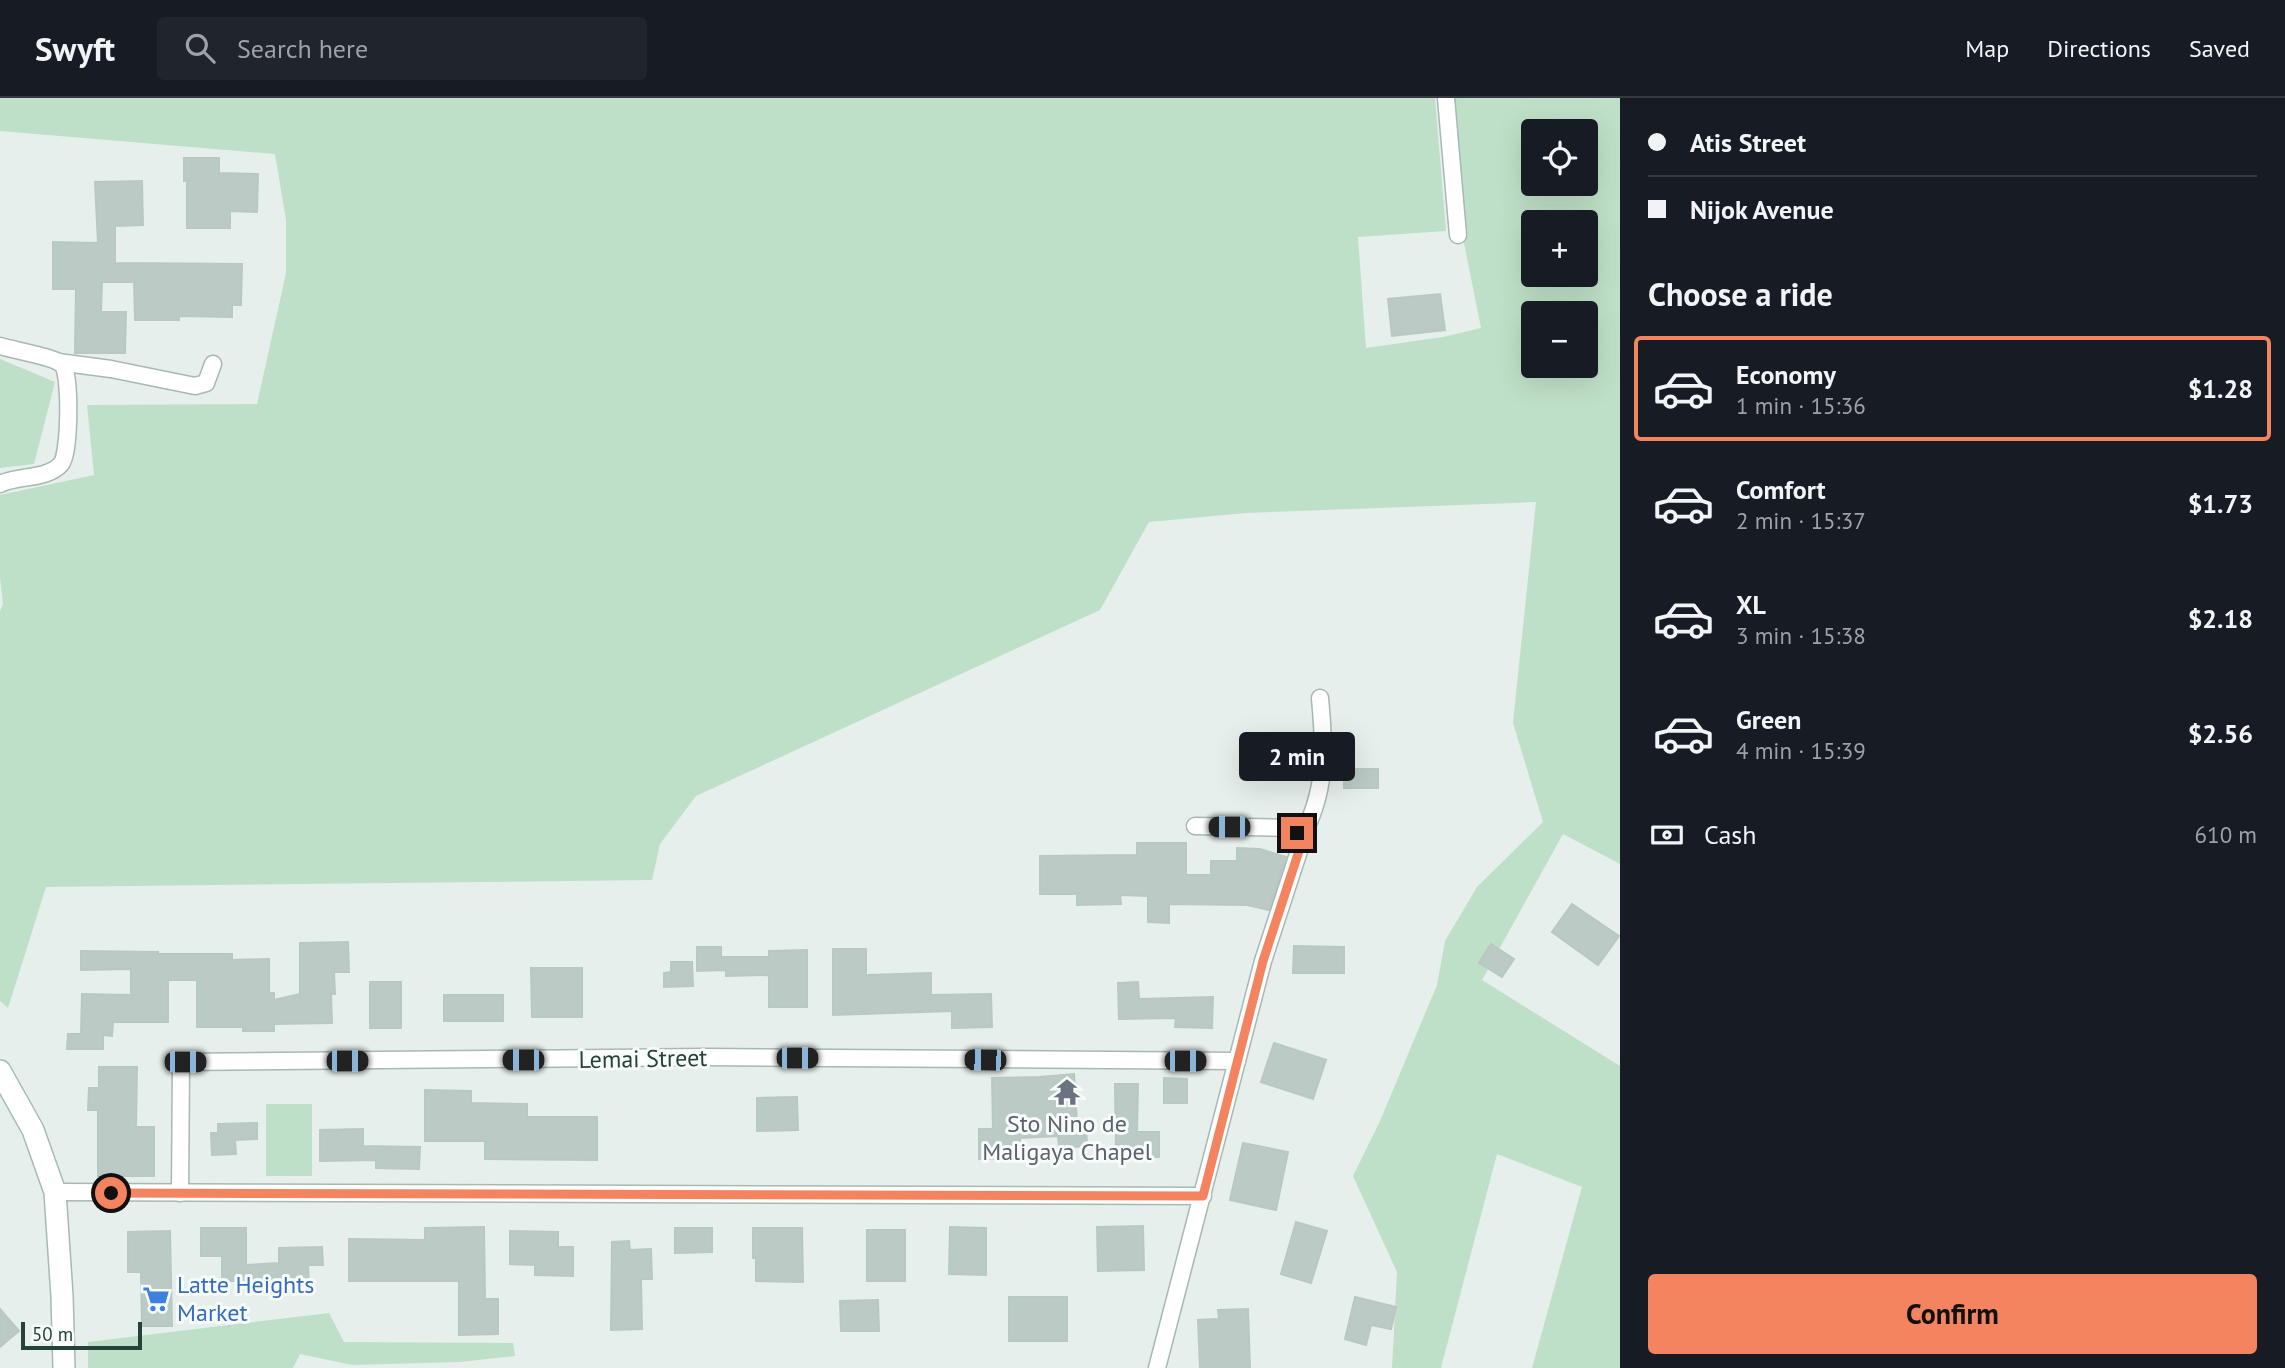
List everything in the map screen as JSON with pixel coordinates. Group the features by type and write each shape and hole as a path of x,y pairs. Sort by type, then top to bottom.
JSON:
{"main road":[{"path":"0,1071 33,1130 55,1192 62,1284 64,1368"}],"street":[{"path":"1446,98 1458,235"},
{"path":"0,346 58,362 124,371 195,386 206,383 213,364"},
{"path":"0,484 48,471 61,465 65,459 68,381 64,365 58,362"},
{"path":"1157,1368 1263,961 1324,769 1320,698"},
{"path":"1195,826 1290,828 1296,831 1300,840"},
{"name":"Lemai Street","path":"180,1193 181,1062 707,1058 1237,1061"},
{"path":"55,1192 1203,1196"}],"green space":[{"path":"0,98 1435,98 1446,231 1358,237 1366,348 1443,337 1481,328 1456,203 1450,98 1620,98 1620,864 1563,834 1482,980 1620,1066 1620,1368 1532,1368 1582,1187 1497,1154 1441,1368 1392,1368 1397,1272 1353,1176 1380,1121 1437,985 1445,941 1477,887 1543,822 1513,723 1536,502 1246,513 1149,522 1100,610 696,796 660,844 652,880 46,887 8,1008 0,1001 0,611 3,604 0,577 0,495 94,475 87,405 257,404 286,273 286,220 275,154 0,131"},
{"path":"0,359 55,382 34,464 0,468"},
{"path":"266,1104 312,1104 312,1176 266,1176"},
{"path":"329,1313 344,1342 513,1343 515,1356 460,1362 352,1365 300,1354 293,1368 88,1368 88,1342"}],"building":[{"path":"184,158 219,158 219,173 258,174 257,212 230,211 230,228 187,228"},
{"path":"142,181 143,225 115,226 115,263 242,264 241,305 232,305 232,317 179,316 179,320 135,320 134,282 102,282 101,312 126,312 125,353 75,353 76,289 53,289 53,242 98,243 95,182"},
{"path":"1440,294 1445,330 1392,336 1388,299"},
{"path":"1344,769 1378,769 1378,788 1344,788"},
{"path":"1137,843 1186,843 1186,875 1211,875 1211,861 1237,861 1237,848 1260,849 1286,857 1269,910 1247,905 1169,904 1169,923 1148,922 1148,896 1120,895 1121,904 1077,905 1077,894 1040,894 1040,856 1137,855"},
{"path":"1572,904 1619,936 1598,965 1552,932"},
{"path":"348,942 349,972 334,972 335,994 331,994 332,1023 274,1024 274,1031 243,1031 243,1027 197,1027 197,980 168,980 168,1022 113,1022 112,1036 103,1035 103,1049 67,1049 68,1034 81,1034 82,994 131,995 131,969 81,970 81,951 232,954 232,960 269,959 269,993 274,993 274,1000 300,994 300,943"},
{"path":"1491,944 1514,959 1502,977 1479,963"},
{"path":"1294,946 1344,947 1344,973 1293,973"},
{"path":"697,947 721,947 721,957 769,957 769,951 807,950 807,1007 769,1007 769,975 726,976 726,970 697,971"},
{"path":"833,949 866,949 866,975 931,973 931,995 991,994 992,1027 952,1028 952,1011 833,1015"},
{"path":"671,962 692,962 693,986 664,987 664,973 671,972"},
{"path":"531,968 582,968 582,1017 532,1017"},
{"path":"370,982 401,982 401,1028 370,1028"},
{"path":"1138,982 1139,999 1213,997 1212,1028 1175,1027 1176,1018 1119,1019 1118,983"},
{"path":"444,995 503,995 503,1021 444,1021"},
{"path":"1274,1043 1326,1060 1313,1099 1261,1082"},
{"path":"99,1067 137,1067 136,1127 154,1127 154,1176 98,1176 98,1110 88,1110 89,1088 99,1088"},
{"path":"1074,1074 1077,1123 1086,1125 1087,1146 1059,1148 1058,1136 1020,1138 1021,1158 979,1159 979,1129 993,1129 992,1078"},
{"path":"1164,1078 1187,1079 1187,1103 1164,1103"},
{"path":"1115,1084 1138,1084 1137,1132 1159,1132 1159,1157 1116,1157"},
{"path":"425,1090 471,1091 471,1103 527,1104 527,1117 597,1117 597,1160 485,1159 485,1141 425,1141"},
{"path":"797,1097 798,1130 757,1131 757,1098"},
{"path":"257,1123 257,1139 235,1140 236,1154 212,1155 211,1133 218,1133 218,1124"},
{"path":"363,1129 363,1146 420,1147 419,1169 376,1168 376,1160 320,1161 320,1130"},
{"path":"1243,1143 1288,1152 1276,1210 1230,1200"},
{"path":"1296,1222 1327,1231 1311,1283 1281,1274"},
{"path":"1143,1226 1144,1270 1098,1271 1097,1227"},
{"path":"484,1227 485,1299 498,1299 498,1334 459,1335 459,1281 349,1281 349,1239 425,1240 425,1228"},
{"path":"950,1227 986,1228 986,1275 949,1274"},
{"path":"201,1228 246,1228 246,1265 279,1263 279,1248 322,1247 323,1265 308,1265 309,1285 265,1286 265,1281 222,1281 222,1256 201,1256"},
{"path":"675,1228 712,1228 712,1252 675,1253"},
{"path":"753,1228 802,1228 803,1282 756,1281"},
{"path":"867,1230 905,1230 905,1281 867,1281"},
{"name":"Latte Heights Market","path":"170,1231 172,1326 142,1326 141,1272 128,1272 128,1232"},
{"path":"510,1231 558,1232 558,1247 573,1247 573,1276 535,1275 535,1265 510,1264"},
{"path":"629,1241 630,1250 651,1249 652,1279 641,1279 642,1329 611,1330 612,1242"},
{"path":"1009,1297 1067,1297 1067,1341 1009,1341"},
{"path":"1355,1297 1396,1307 1391,1329 1371,1325 1366,1345 1345,1339"},
{"path":"878,1300 879,1331 841,1331 840,1301"},
{"path":"0,1309 19,1331 0,1347"},
{"path":"1248,1309 1250,1368 1200,1368 1198,1320 1219,1319 1218,1310"}],"place":[{"name":"Sto Nino de Maligaya Chapel","path":"1067,1092"},
{"name":"Latte Heights Market","path":"156,1299"}],"route":[{"path":"111,1193 1203,1196 1263,961 1299,851 1297,833"}]}
